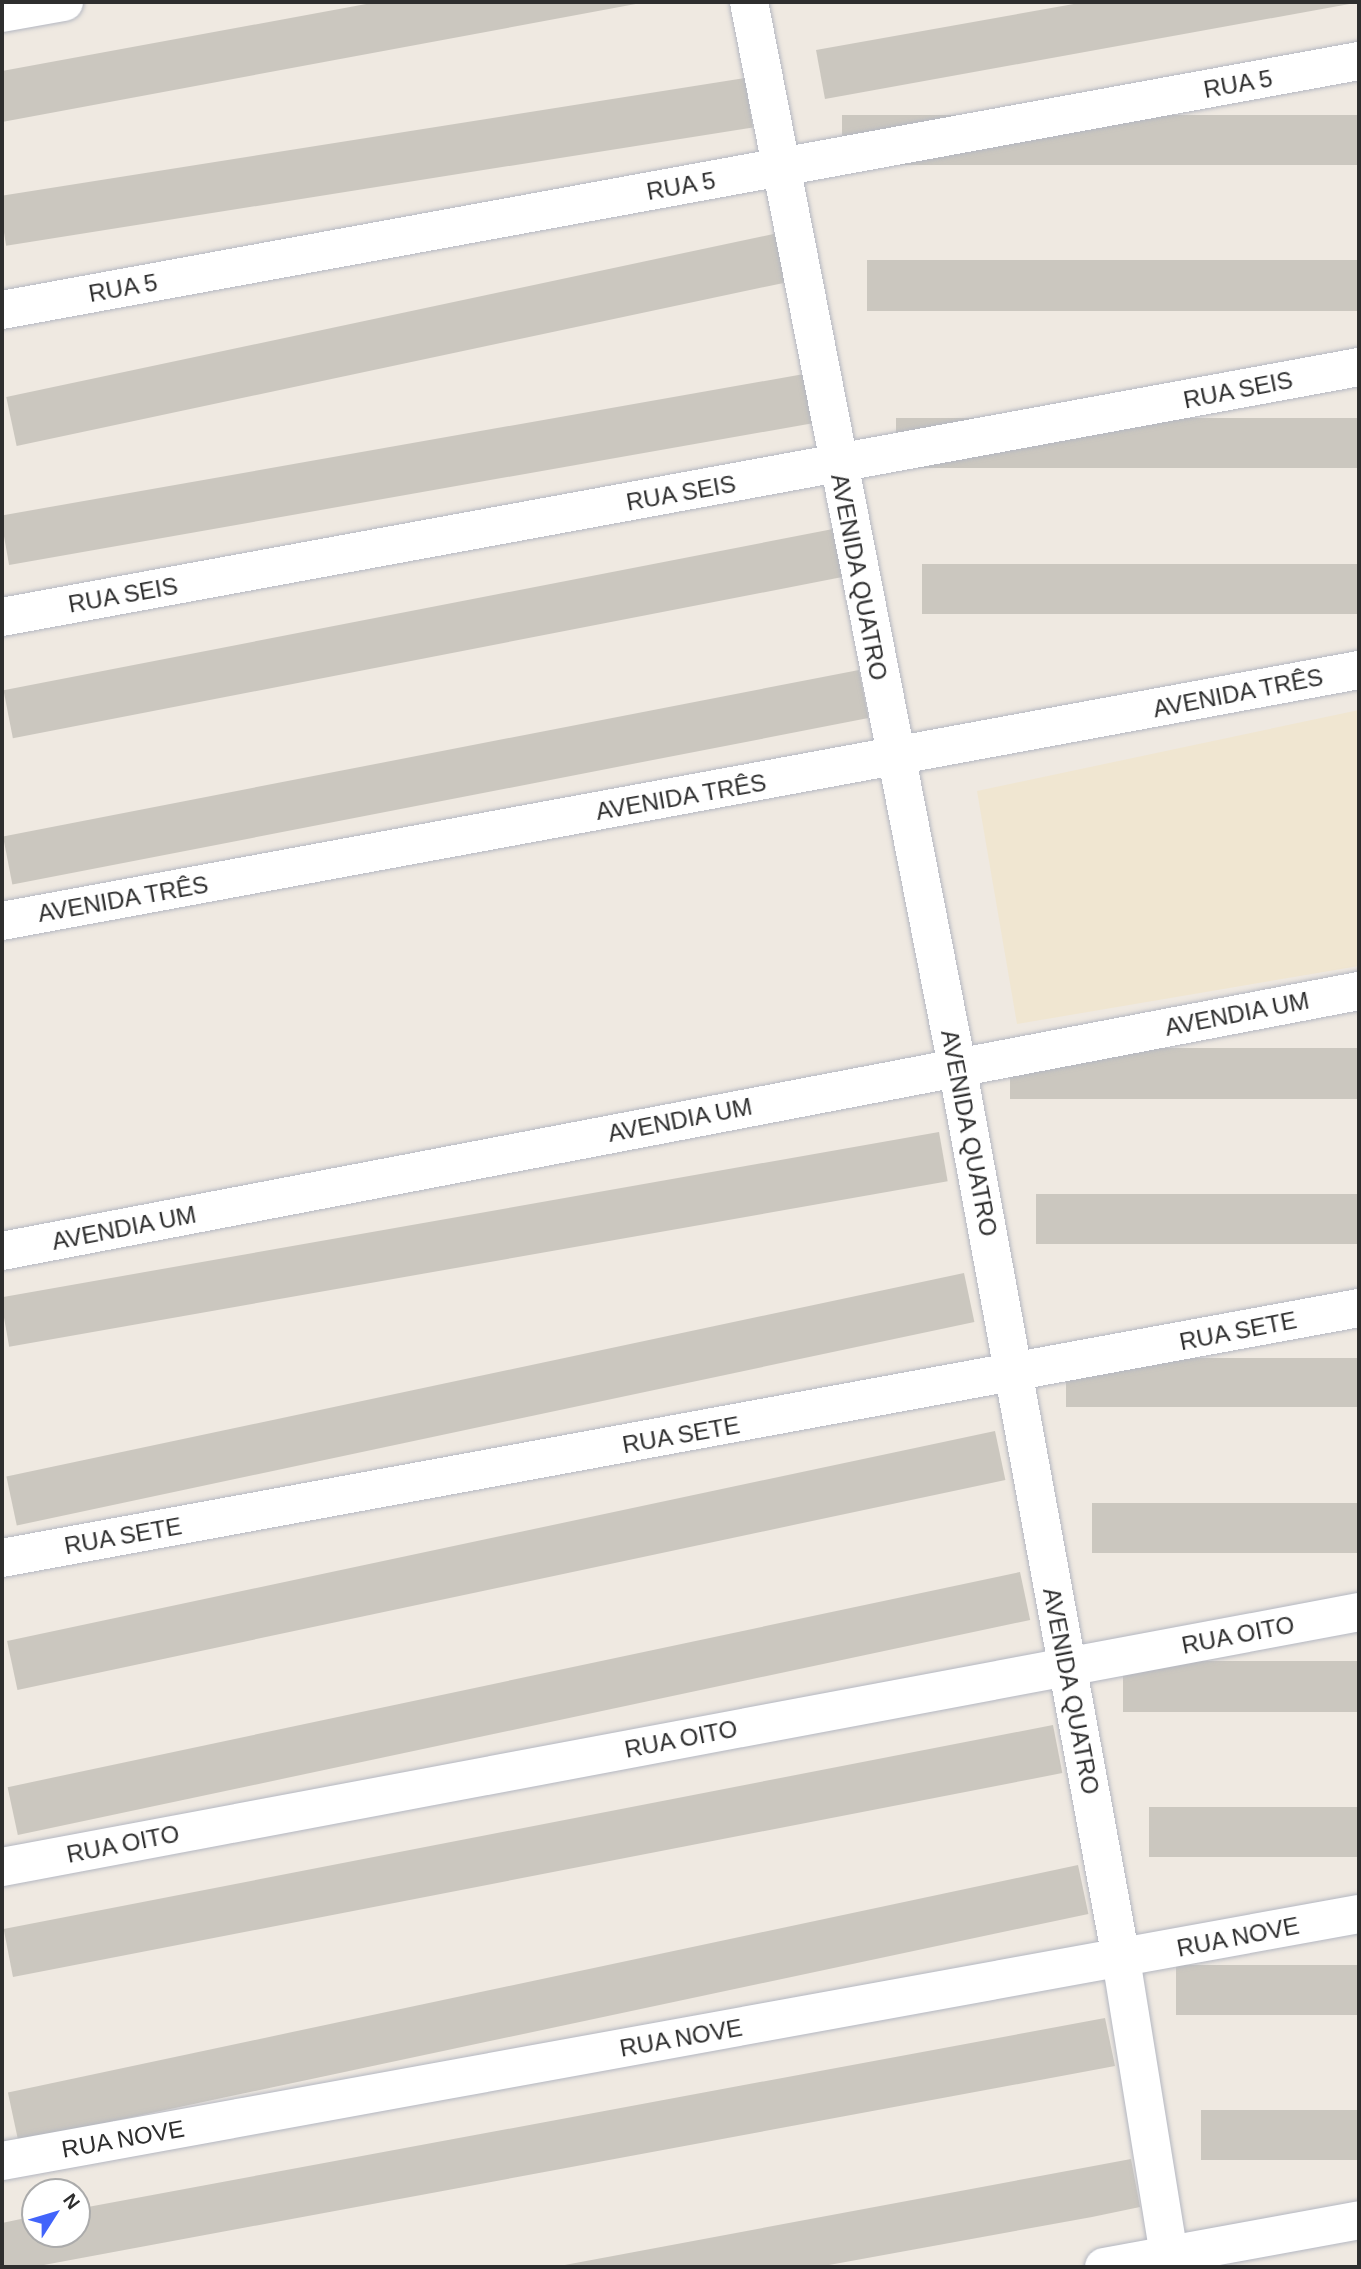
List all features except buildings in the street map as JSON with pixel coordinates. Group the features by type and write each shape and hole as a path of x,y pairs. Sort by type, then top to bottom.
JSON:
{"street":[{"path":"2,13 64,2"},
{"name":"AVENIDA QUATRO","path":"749,2 894,758 957,1066 1121,1959 1169,2262"},
{"name":"RUA 5","path":"2,310 1359,61"},
{"name":"RUA SEIS","path":"2,617 1359,367"},
{"name":"AVENIDA TRÊS","path":"2,921 1359,670"},
{"name":"AVENDIA UM","path":"2,1251 1359,991"},
{"name":"RUA SETE","path":"2,1558 1013,1374 1359,1308"},
{"name":"RUA OITO","path":"2,1867 1359,1612"},
{"name":"RUA NOVE","path":"2,2161 1359,1914"},
{"path":"1104,2267 1169,2262 1359,2220"}],"shaded area":[{"path":"1359,710 1359,966 1017,1024 977,791"}]}
